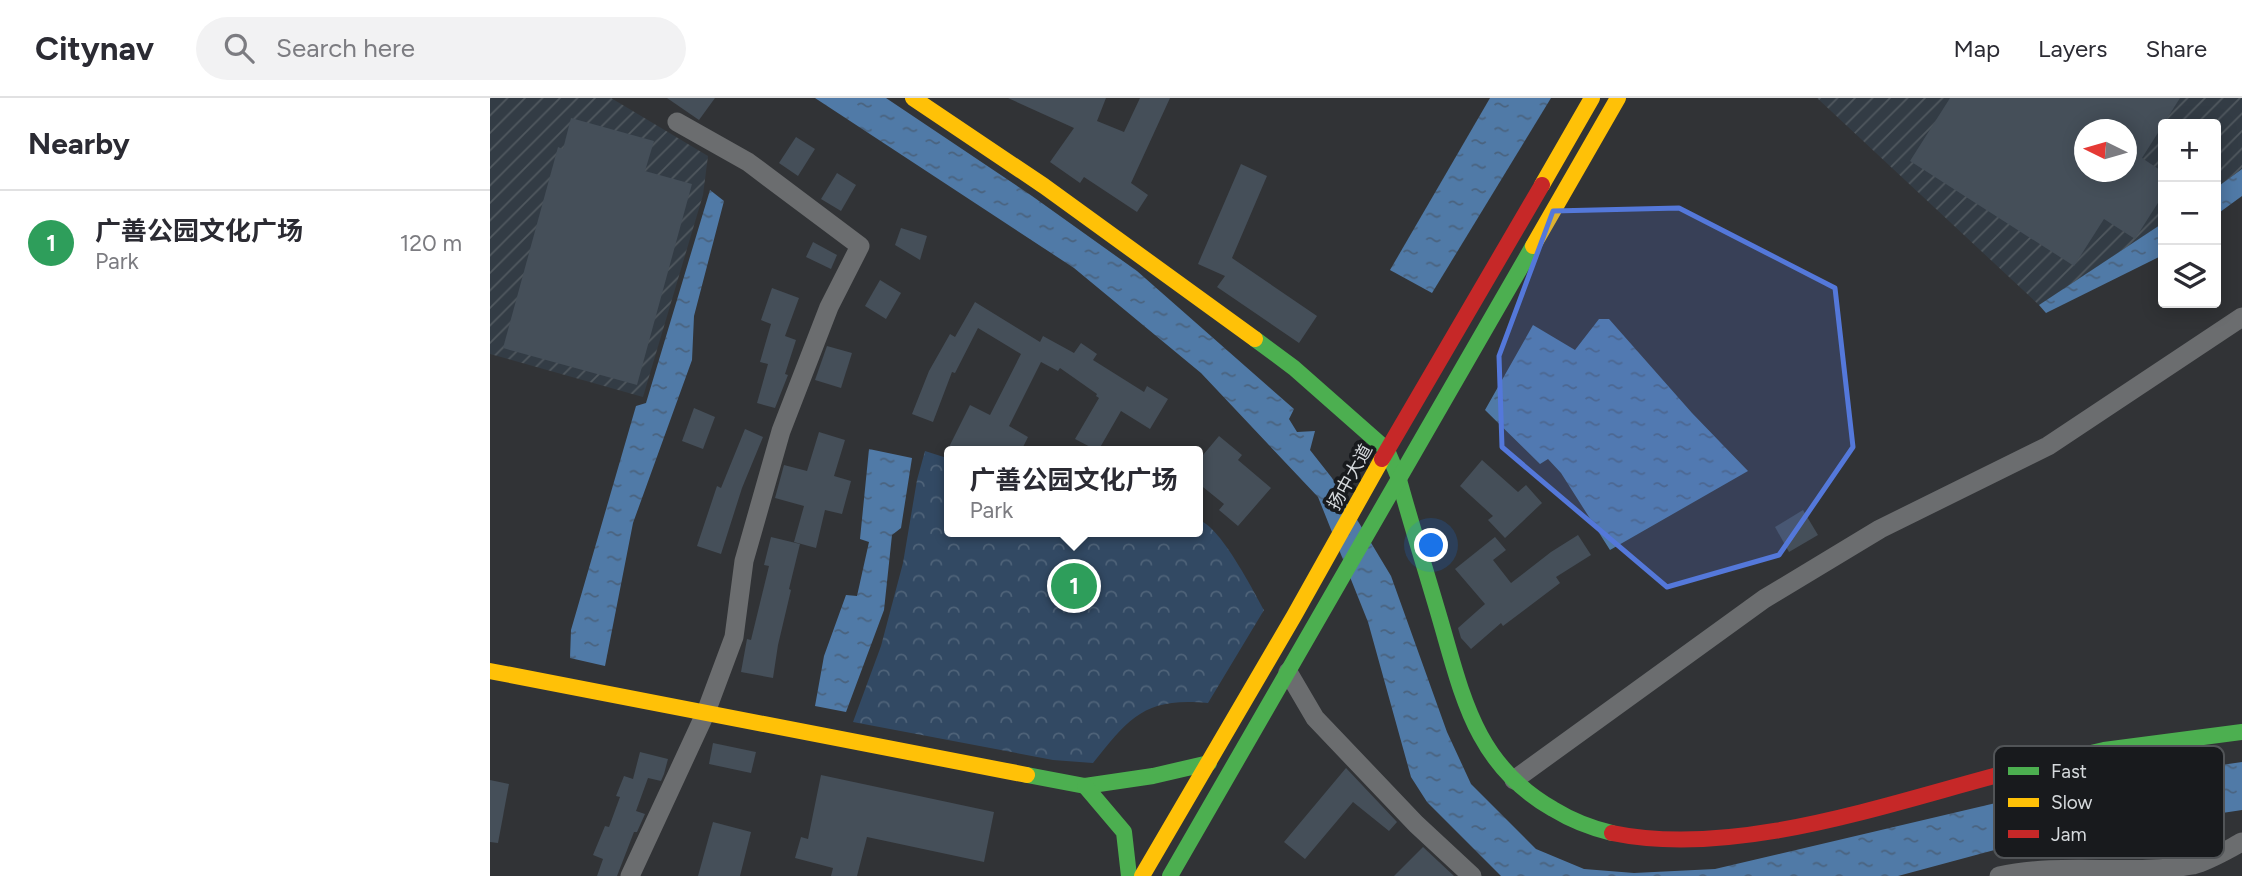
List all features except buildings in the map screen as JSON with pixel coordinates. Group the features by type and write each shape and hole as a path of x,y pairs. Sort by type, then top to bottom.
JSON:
{"street":[{"path":"913,98 1044,186 1294,369 1387,450 1398,476 1459,688 1479,734 1503,771 1534,797 1578,821 1621,835 1677,839 1758,834 1821,821 1994,776"},
{"name":"扬中大道","path":"1142,876 1591,98"},
{"path":"1170,876 1618,98"},
{"path":"630,876 706,712 734,637 744,561 781,431 829,307 860,246 748,162 677,122"},
{"path":"1514,780 1764,599 1880,529 2049,446 2242,317"},
{"path":"1269,659 1289,672 1315,718 1416,824 1472,876"},
{"path":"490,671 1086,786 1153,776 1209,763"},
{"path":"2120,746 2242,732"},
{"path":"1086,786 1124,832 1129,876"},
{"path":"2224,851 2242,842"},
{"path":"1999,876 2024,870 2138,871 2196,864 2209,858"}],"highlighted area":[{"path":"1679,208 1835,288 1853,447 1779,555 1667,587 1502,447 1499,356 1553,211"}],"shaded area":[{"path":"490,98 611,98 708,156 703,195 643,397 490,354"},
{"path":"1817,98 2242,98 2242,169 2221,184 2221,119 2158,119 2158,226 2039,305"}],"green space":[{"path":"925,451 944,457 944,537 1203,537 1203,522 1216,533 1235,559 1264,610 1208,703 1169,703 1154,707 1129,722 1093,763 1053,760 853,722 881,646 903,563 917,480"}],"water":[{"path":"815,98 886,98 1032,196 1137,271 1294,409 1289,419 1297,432 1315,431 1310,450 1332,478 1391,576 1447,732 1471,784 1536,849 1584,869 1634,873 1715,869 1994,803 1994,850 1898,876 1501,876 1427,802 1411,777 1368,622 1318,497 1201,373 1074,268"},
{"path":"1490,98 1551,98 1432,293 1390,270"},
{"path":"2242,169 2242,196 2221,211 2221,184"},
{"path":"710,190 724,201 694,316 692,360 633,523 605,666 570,658 571,630 636,406 646,403"},
{"path":"2158,226 2158,257 2046,313 2039,305"},
{"path":"1599,319 1609,319 1692,413 1748,471 1610,550 1561,473 1548,459 1540,464 1485,410 1533,325 1575,350"},
{"path":"869,449 912,458 901,528 892,535 884,610 846,712 815,706 824,656 846,595 857,596 869,542 860,539"},
{"path":"2242,762 2242,810 2224,813 2224,765"}],"traffic: fast":[{"path":"1170,876 1533,246"},
{"path":"1255,339 1294,368 1387,450 1398,476 1457,676 1476,727 1489,750 1506,772 1553,809 1581,823 1612,833"},
{"path":"2135,746 2242,732"},
{"path":"1027,775 1085,786 1153,776 1209,763"},
{"path":"1085,786 1124,832 1129,876"}],"traffic: slow":[{"path":"913,98 1044,186 1255,339"},
{"path":"1542,185 1592,98"},
{"path":"1533,246 1618,98"},
{"path":"1142,876 1382,459"},
{"path":"490,671 1027,775"}],"traffic: jam":[{"path":"1382,459 1542,185"},
{"path":"1612,833 1660,839 1710,839 1762,833 1866,811 1994,776"}],"place":[{"name":"广善公园文化广场","path":"1074,586"}]}
